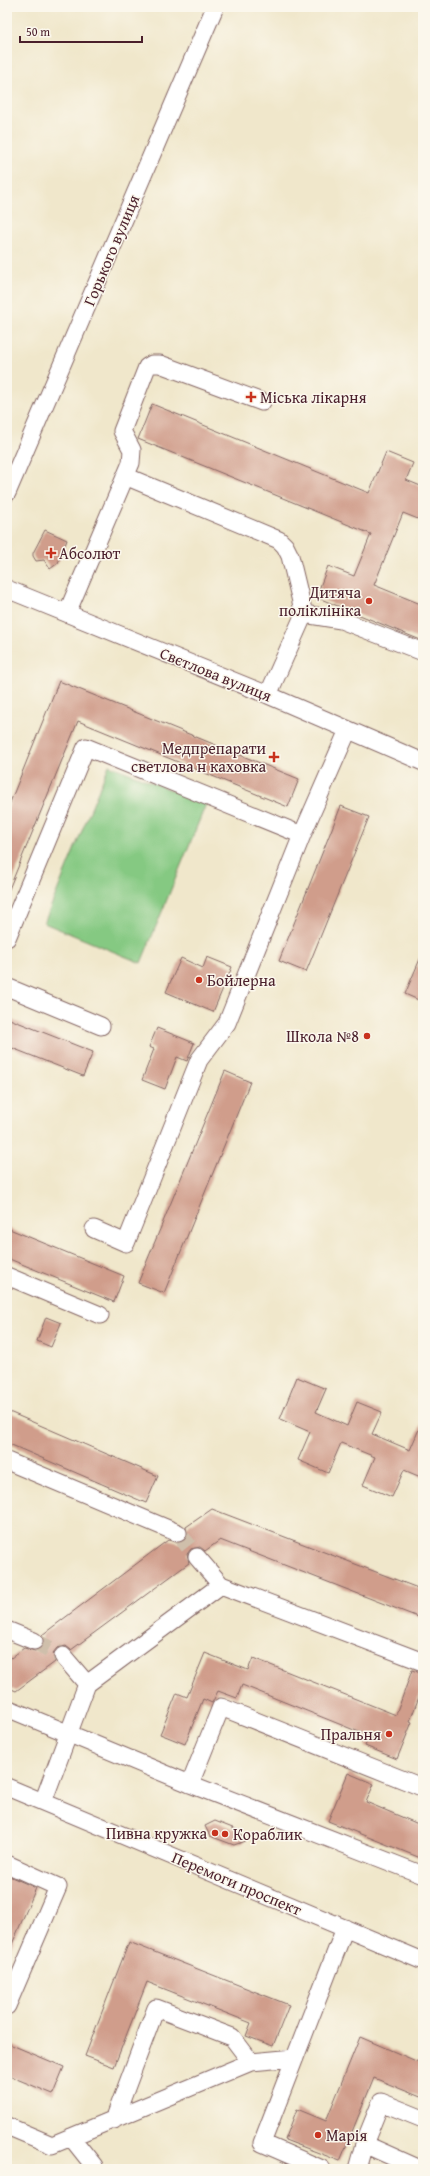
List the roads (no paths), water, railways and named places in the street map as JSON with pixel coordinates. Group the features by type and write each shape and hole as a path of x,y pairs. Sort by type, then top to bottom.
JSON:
{"street":[{"name":"Горького вулиця","path":"7,493 215,7"},
{"path":"67,613 131,463 132,450 122,431 144,371 152,364 160,364 262,402"},
{"path":"125,476 279,540 285,546 290,556 304,614 268,695"},
{"name":"Свєтлова вулиця","path":"7,589 268,695 423,762"},
{"path":"304,614 341,620 423,652"},
{"path":"94,1229 126,1243 199,1060 227,1022 302,835 348,730"},
{"path":"7,938 86,747 302,835"},
{"path":"7,987 101,1026"},
{"path":"7,1276 100,1315"},
{"path":"7,1461 178,1533"},
{"path":"197,1557 221,1585 423,1662"},
{"path":"42,1802 87,1684 221,1585"},
{"path":"7,1630 34,1641"},
{"path":"63,1656 87,1684"},
{"path":"190,1784 221,1707 419,1786"},
{"path":"7,1708 190,1784 423,1875"},
{"name":"Перемоги проспект","path":"7,1787 423,1961"},
{"path":"7,1864 58,1887 7,2006"},
{"path":"322,2169 262,2143 345,1928"},
{"path":"114,2120 156,2008 232,2037 251,2062"},
{"path":"7,2126 52,2144 114,2120 251,2062 295,2058"},
{"path":"357,2169 364,2144 381,2102 423,2119"},
{"path":"71,2137 94,2166 93,2169"},
{"path":"364,2144 420,2169"}],"tunnel":[{"path":"178,1533 197,1557"},
{"path":"34,1641 63,1656"}],"place":[{"name":"Міська лікарня","path":"251,397"},
{"name":"Абсолют","path":"51,553"},
{"name":"Дитяча поліклініка","path":"369,601"},
{"name":"Медпрепарати светлова н каховка","path":"274,757"},
{"name":"Бойлерна","path":"199,980"},
{"name":"Школа №8","path":"367,1036"},
{"name":"Пральня","path":"389,1734"},
{"name":"Пивна кружка","path":"215,1833"},
{"name":"Кораблик","path":"225,1834"},
{"name":"Марія","path":"318,2135"}]}
